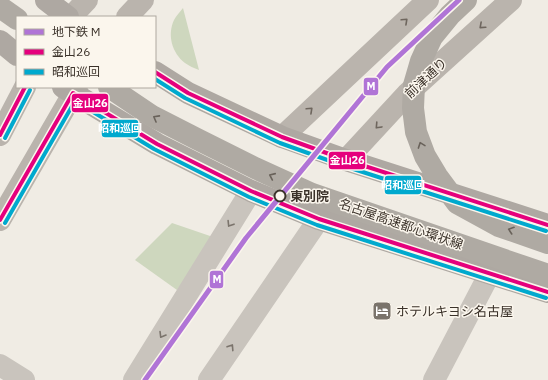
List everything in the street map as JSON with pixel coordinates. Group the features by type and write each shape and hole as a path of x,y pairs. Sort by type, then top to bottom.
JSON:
{"highway":[{"path":"466,0 450,15 432,37 420,61 414,85 413,108 416,132 425,156 437,176 457,203 499,226 548,243"},
{"path":"0,7 16,18"},
{"name":"名古屋高速都心環状線","path":"110,88 152,116 255,168 312,194 548,275"}],"main road":[{"path":"46,0 67,16"},
{"path":"0,41 16,54"},
{"path":"156,73 188,93 282,137 346,160 548,225"},
{"path":"71,89 158,144 251,191 319,219 548,292"}],"street":[{"path":"72,16 86,0"},
{"path":"128,16 143,0"},
{"path":"282,137 428,0"},
{"name":"前津通り","path":"346,160 408,94 510,0"},
{"path":"0,134 24,88"},
{"path":"0,220 71,89"},
{"path":"134,380 251,191"},
{"path":"210,380 319,219"},
{"path":"434,380 490,273"},
{"path":"0,365 24,380"}],"green space":[{"path":"183,8 199,70 188,65 181,59 172,43 172,26 175,18"},
{"path":"172,223 216,238 177,290 135,260"}],"metro line":[{"name":"M","path":"145,380 246,238 387,67 459,0"}],"transit line":[{"name":"金山26","path":"156,73 188,93 282,137 346,160 548,225"},
{"name":"昭和巡回","path":"156,80 185,98 280,143 344,166 546,231"},
{"name":"金山26","path":"0,135 24,88"},
{"name":"昭和巡回","path":"5,138 30,90"},
{"name":"金山26","path":"0,220 73,93 157,144 251,191 319,219 548,292"},
{"name":"昭和巡回","path":"5,223 75,101 154,149 249,197 317,225 546,298"}],"place":[{"name":"東別院","path":"280,196"},
{"name":"ホテルキヨシ名古屋","path":"382,311"}]}
